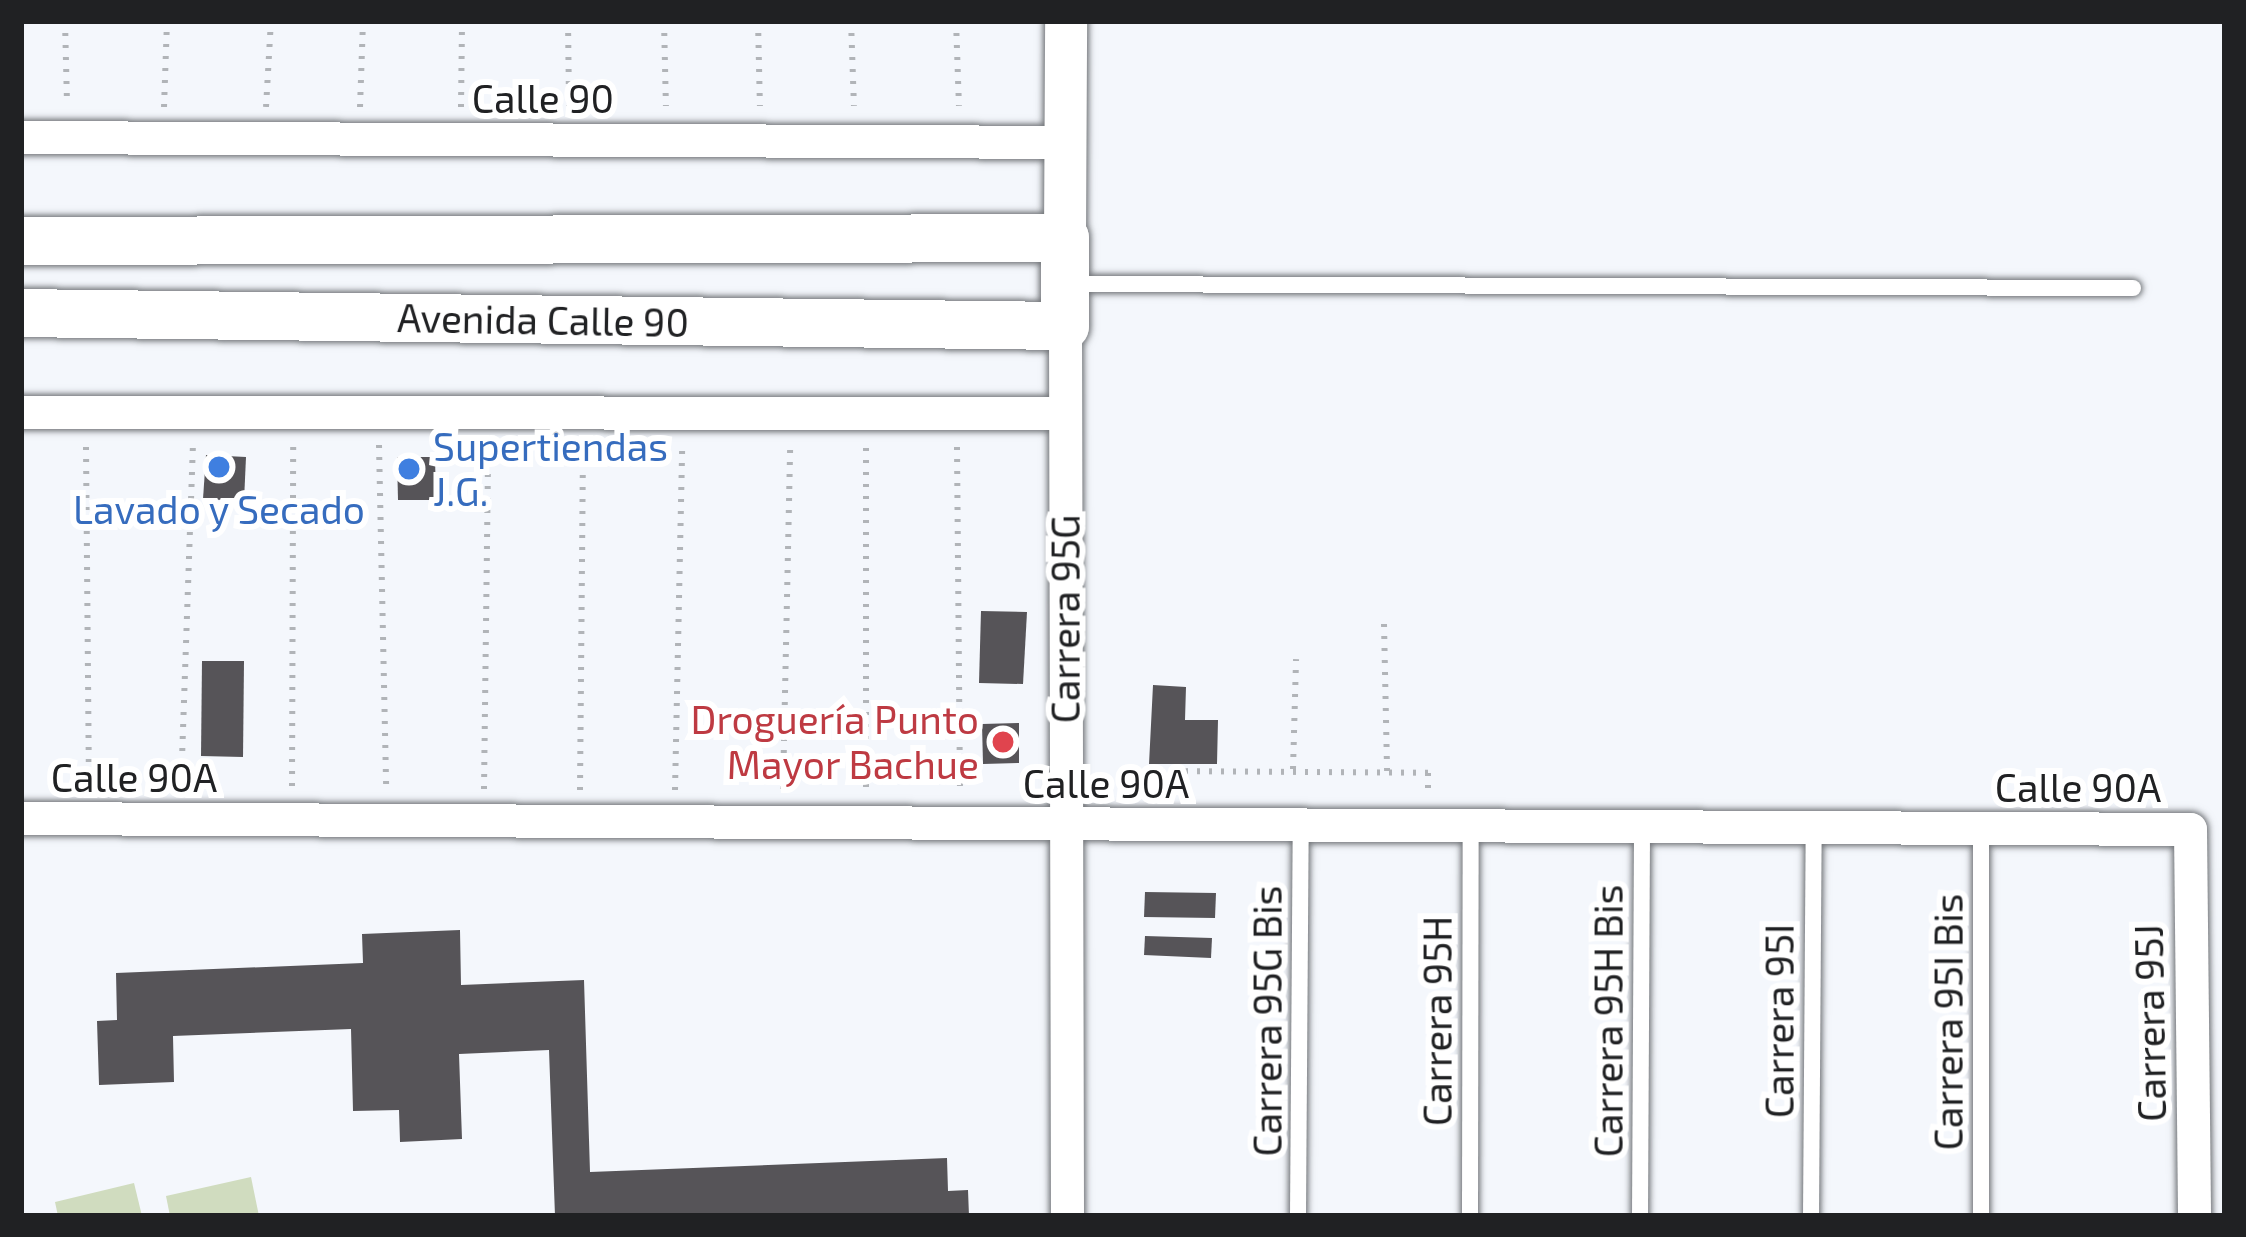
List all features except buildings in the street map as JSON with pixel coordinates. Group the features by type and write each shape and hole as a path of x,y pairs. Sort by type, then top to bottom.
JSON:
{"main road":[{"name":"Avenida Calle 90","path":"21,241 1065,283"},
{"name":"Avenida Calle 90","path":"21,313 1065,283"}],"street":[{"name":"Carrera 95G","path":"1066,21 1067,1216"},
{"name":"Calle 90","path":"21,137 1065,142"},
{"path":"21,412 1065,413"},
{"name":"Calle 90A","path":"21,818 2190,830"},
{"name":"Carrera 95J","path":"2190,830 2194,1216"}],"lane":[{"path":"1065,283 2133,288"},
{"name":"Carrera 95G Bis","path":"1298,1216 1300,826"},
{"name":"Carrera 95H","path":"1470,1216 1471,827"},
{"name":"Carrera 95H Bis","path":"1640,1216 1642,827"},
{"name":"Carrera 95I","path":"1811,1216 1814,827"},
{"name":"Carrera 95I Bis","path":"1981,828 1981,1216"}],"path":[{"path":"65,21 67,111"},
{"path":"164,111 167,21"},
{"path":"266,111 271,21"},
{"path":"360,110 363,21"},
{"path":"461,110 462,21"},
{"path":"568,21 569,110"},
{"path":"664,21 666,110"},
{"path":"758,21 760,110"},
{"path":"851,21 854,110"},
{"path":"956,21 959,109"},
{"path":"483,821 489,412"},
{"path":"580,822 584,416"},
{"path":"674,822 682,416"},
{"path":"378,417 386,820"},
{"path":"292,820 294,418"},
{"path":"957,436 960,825"},
{"path":"783,823 790,437"},
{"path":"866,437 866,824"},
{"path":"86,442 89,819"},
{"path":"180,819 194,442"},
{"path":"1384,624 1387,772"},
{"path":"1293,771 1295,659"},
{"path":"1161,771 1428,773"}],"green space":[{"path":"251,1177 259,1216 170,1216 166,1196"},
{"path":"134,1183 142,1216 58,1216 55,1202"}],"place":[{"name":"Lavado y Secado","path":"219,467"},
{"name":"Supertiendas J.G.","path":"409,469"},
{"name":"Droguería Punto Mayor Bachue","path":"1003,742"}]}
